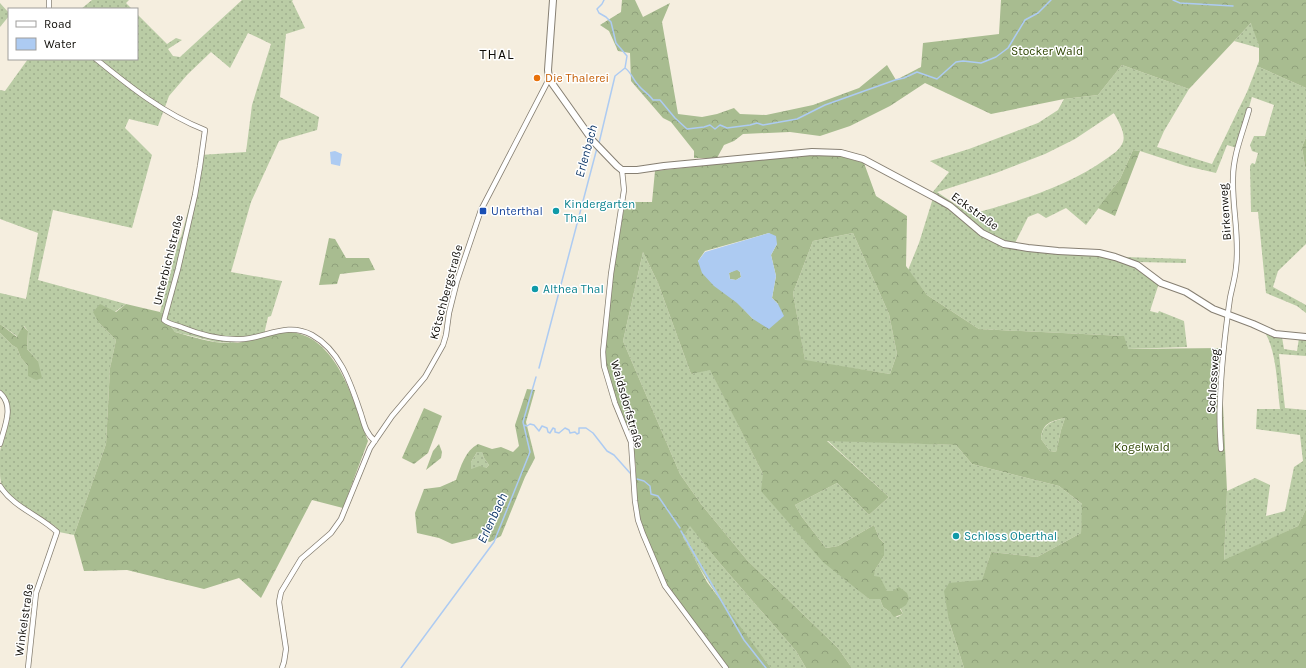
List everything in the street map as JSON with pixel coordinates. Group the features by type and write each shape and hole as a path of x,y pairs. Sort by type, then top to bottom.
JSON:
{"street":[{"path":"553,0 548,70 549,79 595,143 622,170"},
{"name":"Unterbichlstraße","path":"97,60 121,80 159,106 185,122 204,130 195,195 177,274 164,320 187,330 217,338 244,339 284,329 298,330 313,336 329,350 340,364 349,382 368,434 374,441"},
{"name":"Kötschbergstraße","path":"282,668 286,649 278,602 281,592 301,559 327,538 338,523 374,441 392,416 425,377 443,345 457,281 481,210 549,79"},
{"name":"Birkenweg","path":"1228,315 1236,269 1237,243 1233,200 1233,172 1249,110"},
{"name":"Eckstraße","path":"622,170 637,170 664,166 812,152 841,153 863,159 936,198 950,206 976,229 990,238 1004,244 1028,248 1099,253 1115,257 1137,265 1161,283 1186,292 1213,309 1271,332 1287,336 1306,337"},
{"name":"Waldsdorfstraße","path":"622,170 624,190 611,274 602,352 604,366 615,403 631,442 635,502 638,520 660,577 665,586 726,668"},
{"name":"Schlossweg","path":"1221,449 1220,404 1228,315"},
{"path":"0,393 3,396 8,408 0,444"},
{"name":"Winkelstraße","path":"0,486 8,498 57,532 36,593 28,668"}],"green space":[{"path":"92,0 129,0 126,3 131,8 82,8"},
{"path":"242,0 293,0 292,1 305,28 286,34 280,97 319,117 317,130 279,141 251,202 231,272 282,281 271,316 268,317 265,336 233,343 216,342 175,332 160,312 192,196 200,155 246,152 252,105 271,44 248,33 230,68 211,52 187,75 169,96 158,126 129,119 125,128 152,155 132,228 53,210 38,280 126,304 99,323 116,340 110,368 106,444 74,535 59,532 55,526 27,509 7,493 0,479 0,451 10,413 6,398 0,390 0,333 17,348 21,358 28,366 38,361 27,349 28,331 24,326 18,337 0,324 0,293 26,299 38,233 0,219 0,90 5,91 27,60 138,60 138,15 167,44 176,38 182,40 168,49 173,56 180,57"},
{"name":"Stocker Wald","path":"622,0 635,0 643,17 670,3 662,22 678,114 702,117 734,108 740,114 766,115 813,105 859,88 887,65 896,80 921,67 923,43 999,34 1001,0 1306,0 1306,88 1259,67 1259,46 1251,23 1189,89 1122,65 1098,95 1064,99 991,114 925,83 890,106 850,126 820,136 790,132 743,134 734,141 724,145 717,158 694,158 694,151 671,122 663,118 631,81 630,53 618,51 609,31 600,25 621,12"},
{"path":"0,3 8,12 8,17 0,27"},
{"path":"1252,22 1259,46 1259,48 1234,41"},
{"path":"1259,61 1259,67 1306,88 1306,137 1302,147 1306,168 1306,244 1278,271 1273,287 1306,305 1306,313 1297,306 1266,293 1258,212 1251,212 1250,166 1252,163 1255,164 1258,153 1252,151 1250,145 1254,136 1265,136 1274,105 1252,97 1237,148 1227,145 1216,173 1186,166 1133,150 1120,179 1086,225 1066,208 1046,218 1038,213 1028,217 1015,243 990,235 946,200 932,193 949,172 930,161 969,149 1038,123 1058,110 1064,99 1098,95 1122,65 1189,89 1164,131 1157,147 1212,164 1247,92","holes":["1114,113 1121,127 1124,138 1120,147 1114,154 1091,169 1058,185 1005,205 970,214 937,192 996,173 1045,154 1075,139"]},
{"path":"1306,137 1306,168 1302,147"},
{"path":"1133,150 1140,151 1115,216 1098,208 1120,179"},
{"name":"Kogelwald","path":"813,154 840,156 864,163 876,196 907,216 906,266 927,295 979,329 1124,336 1128,349 1223,348 1223,405 1227,491 1224,560 1298,526 1306,509 1306,668 964,668 949,621 944,591 949,583 982,580 991,552 1037,557 1081,533 1082,504 1059,486 972,464 956,445 827,441 889,497 869,515 837,483 795,505 802,517 826,548 838,546 874,525 879,538 884,543 884,556 875,570 874,576 880,577 887,591 893,591 899,587 907,593 909,599 906,605 900,609 903,614 894,617 883,607 880,599 869,599 823,562 761,491 763,474 710,370 691,374 658,283 643,252 623,341 680,474 701,504 747,560 838,648 852,668 806,668 796,651 717,560 690,526 683,537 707,582 771,668 727,668 666,587 640,520 634,481 636,469 633,443 605,365 613,275 625,202 652,202 655,171","holes":["769,233 777,244 771,255 776,276 772,298 778,304 753,319 698,261 705,251","853,233 889,314 897,354 890,374 805,360 793,293 813,241","1065,418 1056,452 1050,451 1041,439 1043,429 1052,422"]},
{"path":"933,198 1002,244 1097,254 1136,266 1159,283 1150,311 1158,313 1159,311 1184,321 1187,347 1127,349 1123,336 979,329 927,295 908,270 919,243"},
{"path":"853,233 889,314 897,354 890,374 805,361 793,293 813,241"},
{"path":"329,238 335,239 346,258 369,258 375,270 340,274 337,284 319,285"},
{"path":"643,252 658,283 691,374 710,369 763,474 854,586 869,599 880,599 883,607 897,617 903,614 893,591 887,591 873,576 884,556 884,543 879,538 874,525 838,546 826,548 802,517 795,505 837,483 869,515 889,497 827,440 956,445 972,464 1059,486 1083,505 1081,533 1037,557 991,552 982,581 949,621 964,668 852,668 838,648 747,560 701,504 680,474 623,341"},
{"path":"1124,257 1186,259 1186,263 1137,262"},
{"path":"737,269 740,272 741,277 736,280 730,279 729,273"},
{"path":"100,304 116,312 126,304 160,312 175,332 203,340 239,343 279,332 304,335 318,344 331,356 341,372 368,441 343,508 312,500 261,598 239,578 204,589 127,570 84,571 74,535 106,444 110,368 116,340 99,323 93,312"},
{"path":"0,324 17,337 23,326 28,331 27,349 38,361 42,378 36,380 28,376 28,366 21,358 17,348 0,333"},
{"path":"1264,331 1282,337 1284,349 1297,351 1299,338 1306,339 1306,356 1279,354 1285,408 1306,410 1306,509 1298,526 1224,561 1227,491 1255,478 1270,485 1266,516 1285,511 1294,467 1303,461 1300,435 1256,429 1257,409 1280,409 1272,348"},
{"path":"527,389 535,390 526,422 535,458 525,477 501,536 490,542 477,538 452,544 439,538 417,533 415,513 424,489 440,487 456,480 467,455 478,444 492,449 501,447 513,452 519,446 515,425","holes":["477,452 482,452 489,465 486,468 480,466 471,469 471,462"]},
{"path":"424,408 442,416 428,453 414,464 402,458"},
{"path":"1065,418 1056,452 1050,451 1041,439 1043,430 1048,424"},
{"path":"439,444 442,452 441,458 426,470 433,451"},
{"path":"477,452 482,452 489,465 486,468 471,469 471,462"},
{"path":"690,525 717,560 796,651 806,668 771,668 724,605 692,555 683,537"}],"water":[{"path":"335,151 342,154 340,166 331,164 330,152"},
{"path":"769,233 776,236 777,244 771,255 776,276 772,298 778,304 784,316 769,329 753,319 737,303 714,286 702,273 698,261 705,252","holes":["737,270 740,272 741,277 736,280 730,279 729,273"]}],"waterway":[{"name":"Erlenbach","path":"599,143 615,76 625,68 627,56 616,43 611,22 599,13 597,9 604,0"},
{"path":"625,68 653,100 660,100 675,118 687,129 710,125 715,129 720,125 727,128 757,123 763,125 797,119 825,105 904,78 917,72 937,79 956,62 963,61 981,63 996,57 1008,48 1025,20 1038,13 1051,0"},
{"path":"1173,0 1180,3 1233,6"},
{"name":"Erlenbach","path":"539,368 597,148"},
{"name":"Erlenbach","path":"401,668 494,542 530,452 523,422 536,377"},
{"path":"524,425 534,425 539,431 542,426 547,428 548,432 550,433 553,428 555,429 555,432 559,433 565,428 569,430 570,433 575,432 577,434 579,433 579,428 586,428 593,433 607,451 614,455 630,473"},
{"path":"637,479 644,481 650,486 651,494 658,496 680,528"},
{"path":"681,531 744,640 766,668"}],"place":[{"name":"Die Thalerei","path":"537,78"},
{"name":"Unterthal","path":"483,211"},
{"name":"Kindergarten Thal","path":"556,211"},
{"name":"Althea Thal","path":"535,289"},
{"name":"Schloss Oberthal","path":"956,536"}],"district":[{"name":"THAL","path":"497,54"}]}
